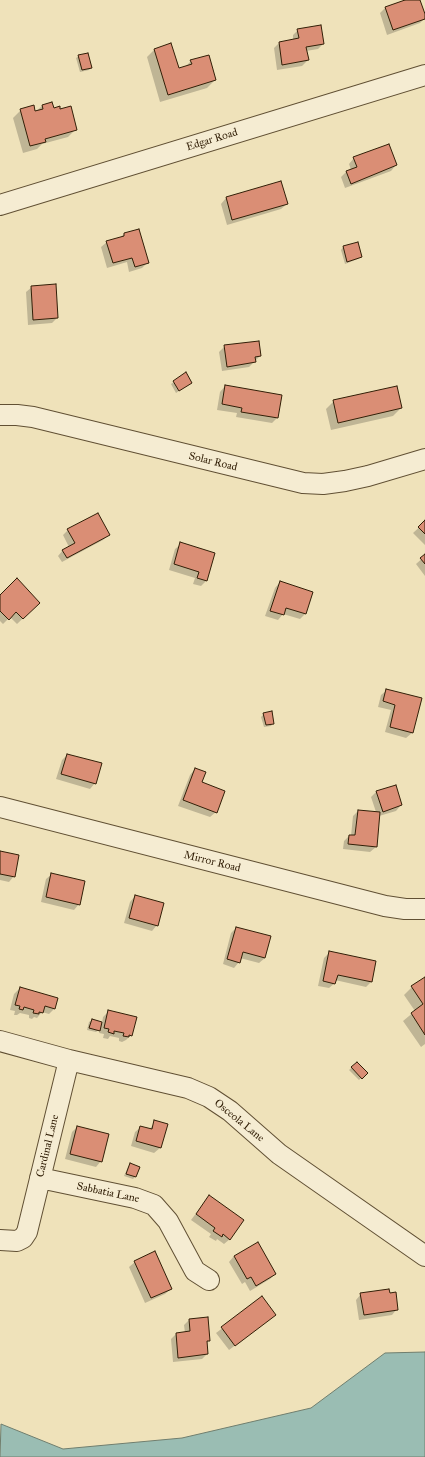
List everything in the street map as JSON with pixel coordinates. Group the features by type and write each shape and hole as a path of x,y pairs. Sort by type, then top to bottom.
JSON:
{"street":[{"name":"Edgar Road","path":"0,205 425,75"},
{"name":"Solar Road","path":"0,415 33,417 303,483 323,484 345,481 368,476 425,459"},
{"name":"Mirror Road","path":"0,807 385,906 405,909 425,909"},
{"name":"Osceola Lane","path":"0,1041 69,1060 188,1088 210,1097 230,1111 280,1154 425,1256"},
{"name":"Cardinal Lane","path":"0,1240 17,1241 23,1238 27,1232 69,1060"},
{"name":"Sabbatia Lane","path":"40,1178 135,1198 154,1205 168,1221 195,1271 209,1280"}],"water":[{"path":"425,1352 425,1457 0,1457 1,1424 63,1449 182,1438 311,1408 385,1353"}],"building":[{"path":"405,0 420,0 425,14 425,19 393,30 385,7"},
{"path":"321,25 324,44 306,47 309,60 282,65 279,42 299,38 297,29"},
{"path":"171,43 179,68 192,64 190,60 209,55 216,80 168,95 154,49"},
{"path":"88,53 92,68 82,70 78,55"},
{"path":"52,102 54,108 60,106 60,109 71,106 77,130 45,139 46,142 30,146 20,109 34,105 35,111 43,109 42,105"},
{"path":"389,144 397,165 351,184 346,171 357,167 353,157"},
{"path":"281,181 288,204 232,220 226,197"},
{"path":"139,229 149,263 135,267 132,258 113,263 106,241 124,236 124,233"},
{"path":"358,242 362,257 347,262 343,246"},
{"path":"56,284 58,318 33,320 31,286"},
{"path":"259,341 261,356 255,357 256,362 227,367 224,345"},
{"path":"186,372 192,383 179,391 173,381"},
{"path":"225,385 282,395 278,418 241,412 242,408 222,404"},
{"path":"397,386 402,408 338,423 333,400"},
{"path":"98,513 110,535 67,558 62,550 75,543 67,529"},
{"path":"425,520 425,534 418,527"},
{"path":"180,542 215,553 207,581 197,578 199,572 174,564"},
{"path":"425,554 425,564 420,558"},
{"path":"17,578 40,603 23,619 16,612 9,620 0,611 0,595"},
{"path":"280,581 313,592 306,614 286,608 284,615 270,611"},
{"path":"386,689 422,698 413,733 390,727 395,705 383,701"},
{"path":"272,711 274,724 266,725 263,713"},
{"path":"67,754 102,763 96,784 61,774"},
{"path":"195,768 206,772 202,782 225,791 217,813 183,800"},
{"path":"396,785 402,805 383,812 376,791"},
{"path":"358,810 380,812 377,847 348,844 349,835 355,835"},
{"path":"0,851 19,855 15,877 0,874"},
{"path":"51,873 85,881 80,905 46,897"},
{"path":"135,895 164,903 158,926 129,918"},
{"path":"236,927 271,936 265,958 243,952 240,963 227,959"},
{"path":"329,951 376,961 372,982 338,975 335,984 323,981"},
{"path":"425,977 425,1035 411,1013 423,1004 411,986"},
{"path":"20,987 58,998 55,1009 45,1006 43,1013 39,1012 39,1014 33,1013 34,1010 24,1007 23,1010 19,1009 20,1006 15,1005"},
{"path":"108,1010 137,1017 132,1036 123,1036 124,1033 114,1031 114,1034 108,1032 109,1029 104,1028"},
{"path":"92,1019 102,1022 100,1031 89,1028"},
{"path":"357,1062 368,1073 362,1079 351,1067"},
{"path":"154,1120 168,1124 161,1148 136,1141 140,1126 152,1129"},
{"path":"77,1126 109,1134 102,1162 70,1154"},
{"path":"130,1163 140,1167 136,1177 126,1174"},
{"path":"209,1195 244,1220 230,1240 223,1234 222,1237 213,1231 215,1228 196,1214"},
{"path":"258,1242 276,1274 256,1286 251,1277 247,1279 234,1256"},
{"path":"155,1251 172,1289 151,1298 134,1261"},
{"path":"389,1289 390,1293 396,1292 398,1310 364,1315 360,1293"},
{"path":"262,1296 276,1315 235,1346 221,1327"},
{"path":"208,1317 210,1341 207,1341 208,1354 178,1358 176,1333 190,1331 189,1319"}]}
